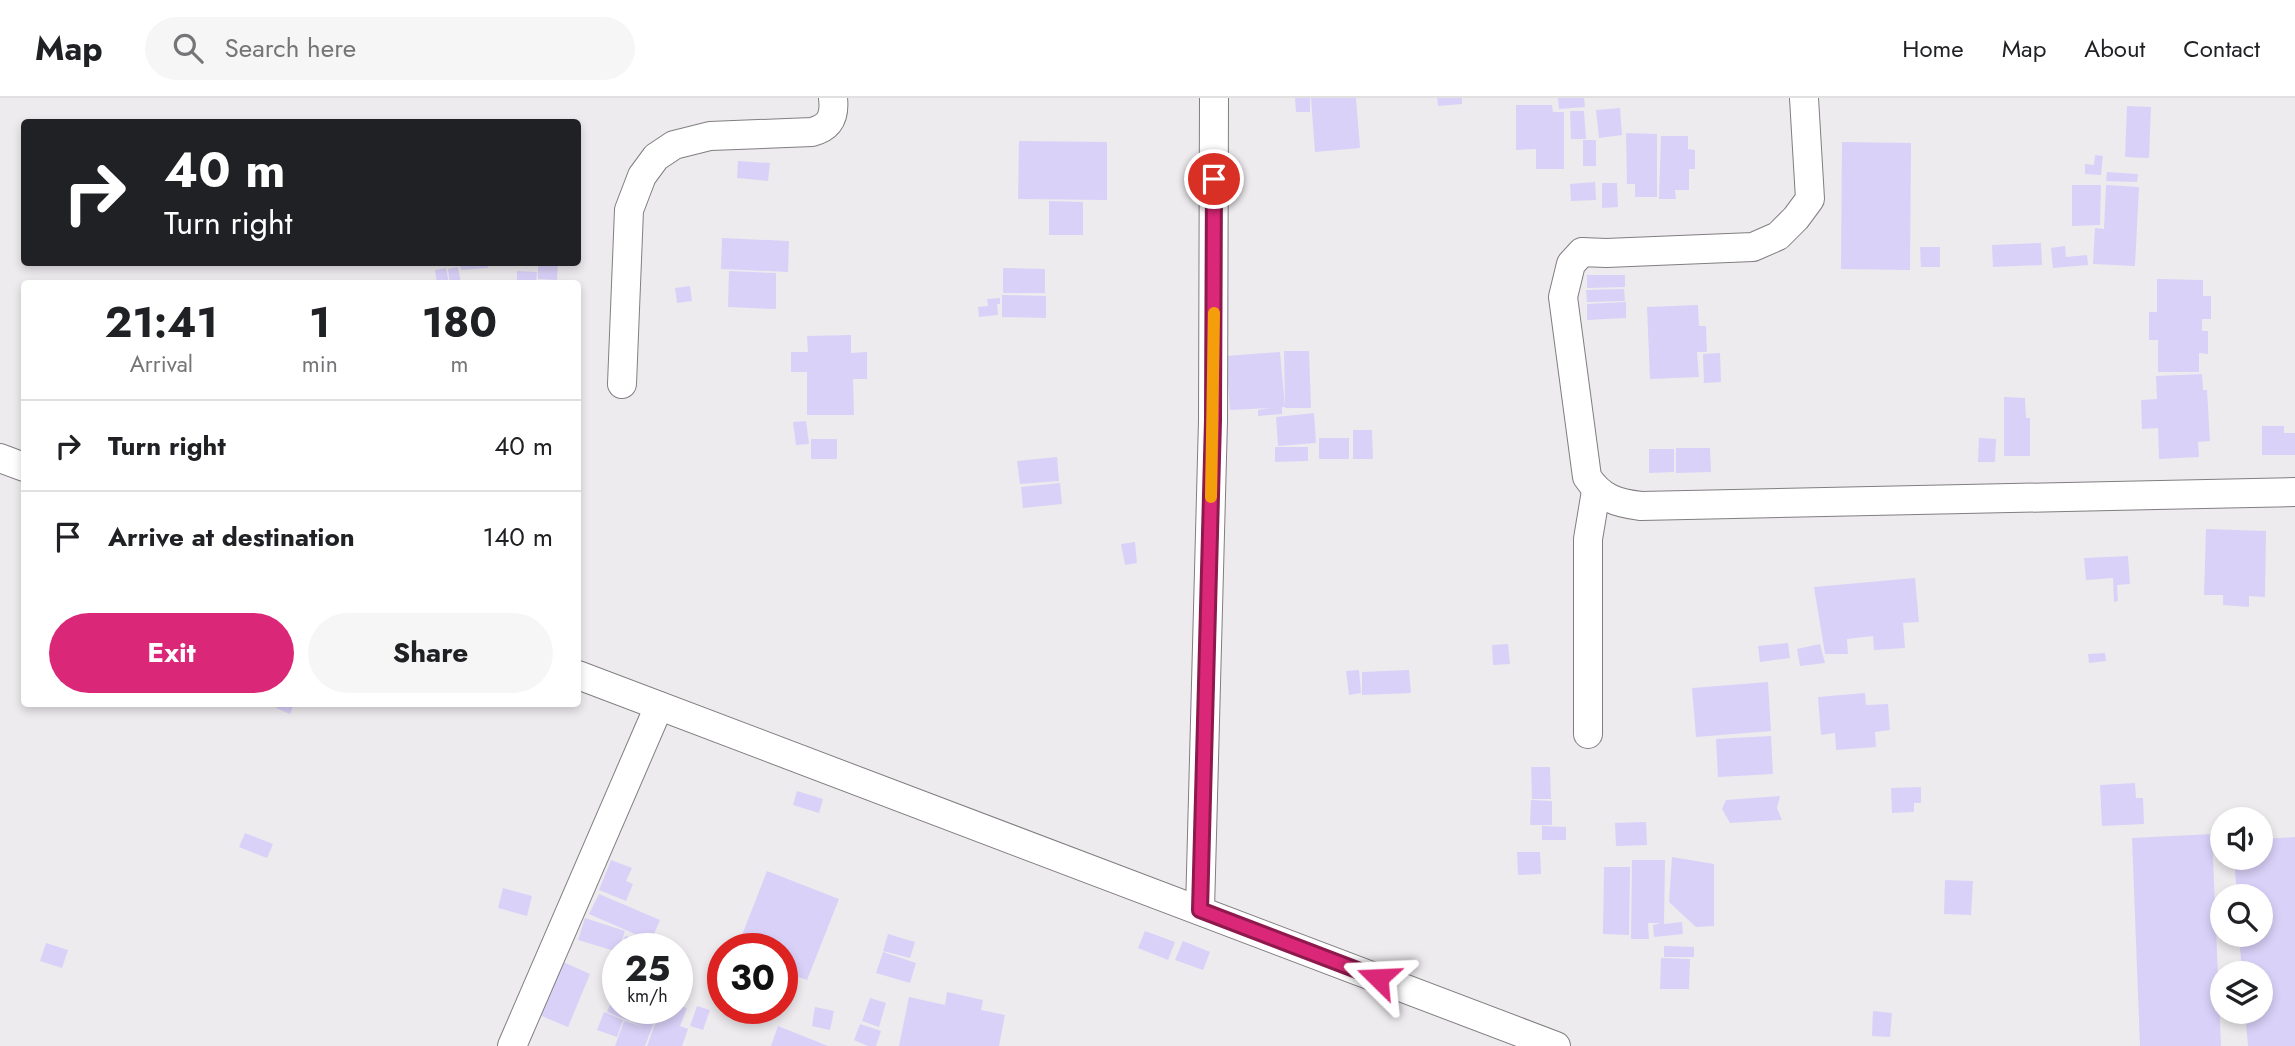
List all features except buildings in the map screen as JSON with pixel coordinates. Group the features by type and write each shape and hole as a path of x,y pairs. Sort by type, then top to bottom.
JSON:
{"street":[{"path":"622,384 629,210 642,176 656,157 674,145 710,136 822,130 832,119 833,98"},
{"path":"1200,910 1213,420 1214,98"},
{"path":"1804,98 1810,199 1778,236 1753,247 1582,252 1571,264 1563,297 1587,477 1596,491 1622,504 1640,506 2295,492"},
{"path":"0,457 21,466"},
{"path":"1588,734 1588,539 1596,491"},
{"path":"581,676 1556,1046"},
{"path":"512,1046 659,706"}],"slow traffic":[{"path":"1211,497 1214,313"}],"route":[{"path":"1214,179 1213,420 1200,910 1378,978"}]}
